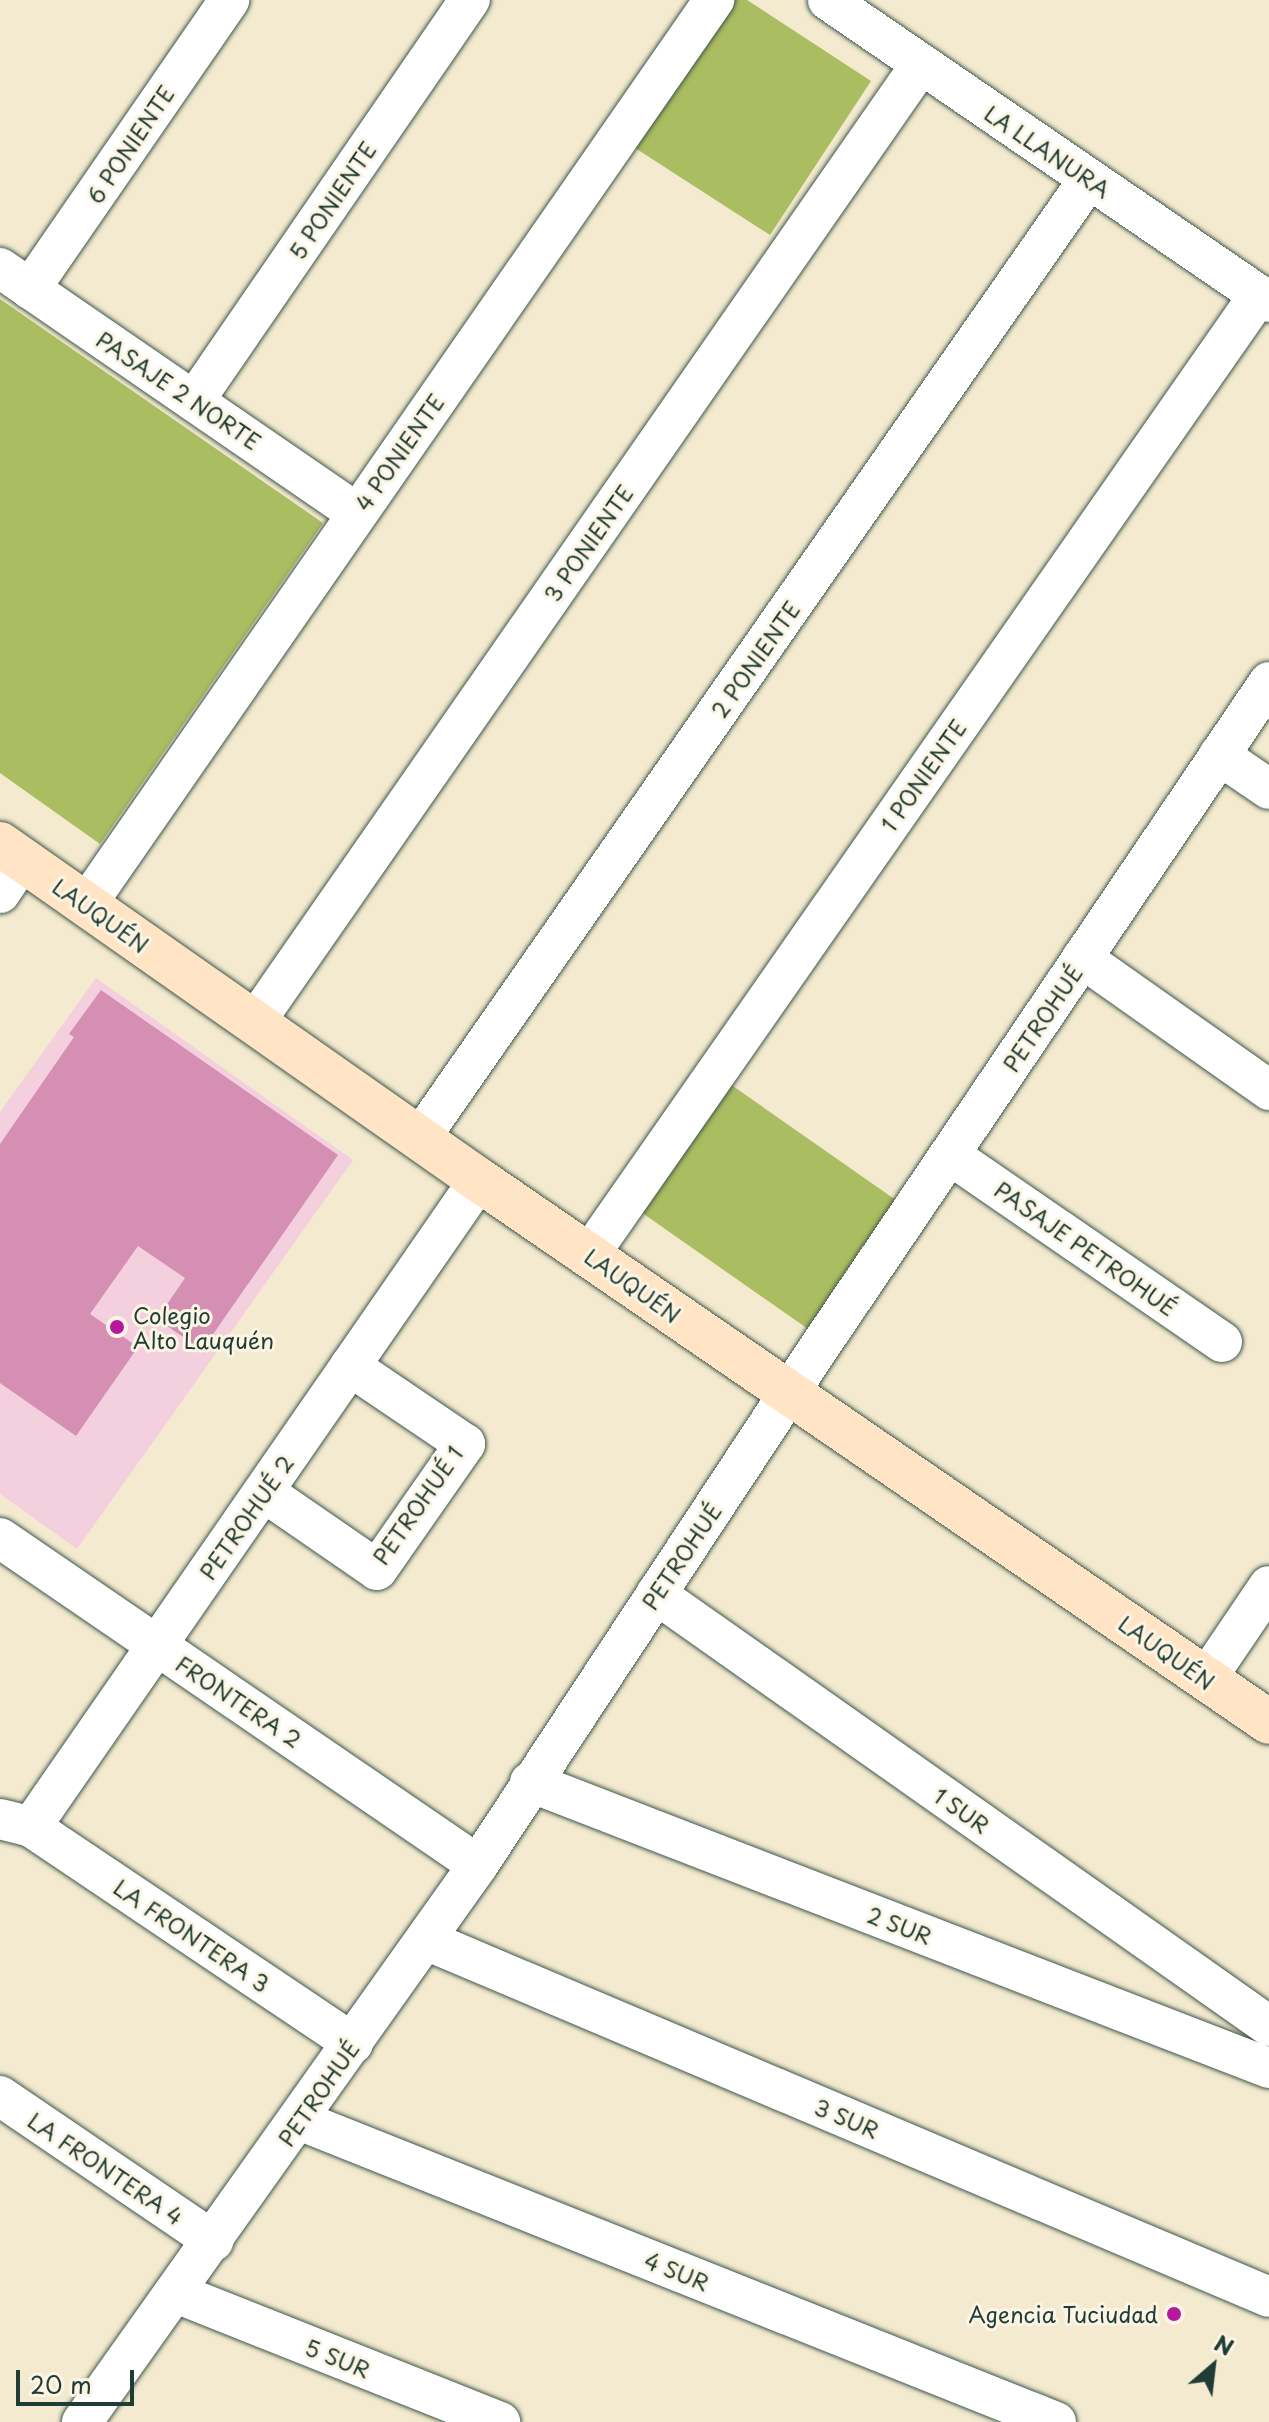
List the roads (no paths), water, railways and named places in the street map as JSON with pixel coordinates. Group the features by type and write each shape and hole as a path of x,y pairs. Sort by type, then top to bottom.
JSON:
{"street":[{"name":"6 PONIENTE","path":"15,278 229,0"},
{"name":"5 PONIENTE","path":"194,401 470,0"},
{"name":"4 PONIENTE","path":"86,905 714,0"},
{"name":"LA LLANURA","path":"828,0 1264,299"},
{"name":"3 PONIENTE","path":"255,1022 921,64"},
{"name":"2 PONIENTE","path":"420,1138 1089,179"},
{"name":"PASAJE 2 NORTE","path":"15,278 357,513"},
{"name":"1 PONIENTE","path":"589,1255 1264,299"},
{"name":"PETROHUÉ","path":"82,2422 478,1865 790,1393 1269,682"},
{"path":"1219,755 1269,789"},
{"name":"LAUQUÉN","path":"7,866 86,905 479,1180 1269,1722"},
{"path":"1082,958 1269,1090"},
{"name":"PASAJE PETROHUÉ","path":"950,1155 1222,1342"},
{"name":"PETROHUÉ 2","path":"16,1823 157,1645 479,1180"},
{"name":"PETROHUÉ 1","path":"264,1492 377,1570 465,1444 350,1366"},
{"name":"FRONTERA 2","path":"0,1538 478,1865"},
{"path":"1206,1679 1269,1586"},
{"name":"1 SUR","path":"656,1594 1269,2026"},
{"name":"2 SUR","path":"530,1782 1269,2068"},
{"name":"LA FRONTERA 3","path":"16,1823 353,2043"},
{"name":"3 SUR","path":"426,1940 1269,2297"},
{"name":"LA FRONTERA 4","path":"0,2096 213,2241"},
{"name":"4 SUR","path":"299,2120 1056,2422"},
{"name":"5 SUR","path":"176,2293 500,2422"}],"place":[{"name":"Colegio Alto Lauquén","path":"117,1327"},
{"name":"Agencia Tuciudad","path":"1174,2314"}]}
